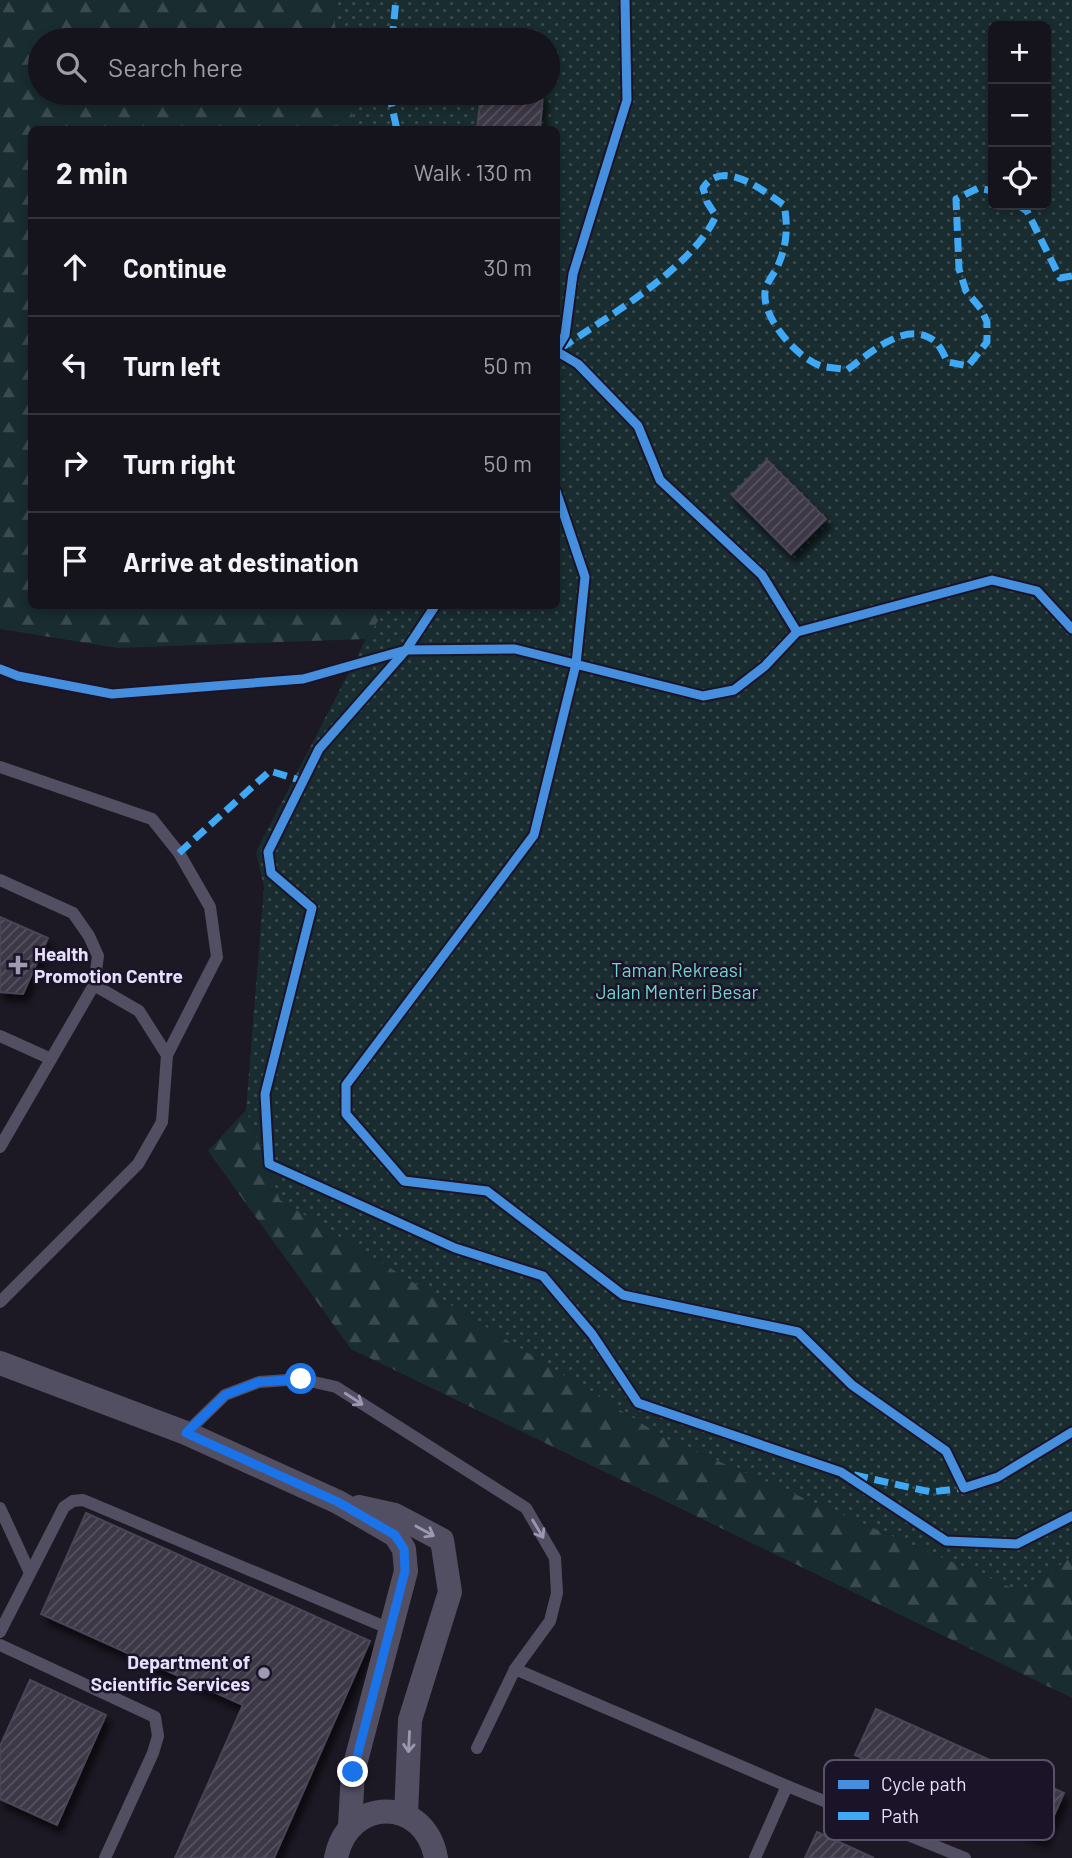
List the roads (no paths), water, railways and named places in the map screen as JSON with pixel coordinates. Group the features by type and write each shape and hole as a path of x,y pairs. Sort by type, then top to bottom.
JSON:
{"street":[{"path":"0,1363 186,1433 338,1502 395,1535 404,1549 405,1571 353,1772 350,1826"},
{"path":"338,1502 395,1515 442,1540 450,1592 410,1720 405,1815"},
{"path":"336,1858 339,1842 350,1826 367,1815 387,1811 405,1815 422,1826 440,1853"}],"lane":[{"path":"0,767 152,819 178,853 210,907 217,957 167,1055 162,1122 138,1164 0,1302"},
{"path":"0,880 73,913 89,936 98,956 94,985 0,1147"},
{"path":"94,985 139,1011 167,1055"},
{"path":"0,1036 51,1059"},
{"path":"186,1433 225,1395 259,1382 301,1379 335,1387 526,1508 555,1558 557,1593 550,1621 515,1669 477,1748"},
{"path":"0,1632 64,1507 73,1501 83,1500 390,1629"},
{"path":"0,1508 30,1573"},
{"path":"0,1645 155,1717 158,1736 153,1753 105,1858"},
{"path":"515,1669 824,1802"},
{"path":"755,1858 787,1787"},
{"path":"920,1840 965,1858"}],"place":[{"name":"Health Promotion Centre","path":"18,965"},
{"name":"Department of Scientific Services","path":"264,1673"}],"park label":[{"name":"Taman Rekreasi Jalan Menteri Besar","path":"677,981"}]}
